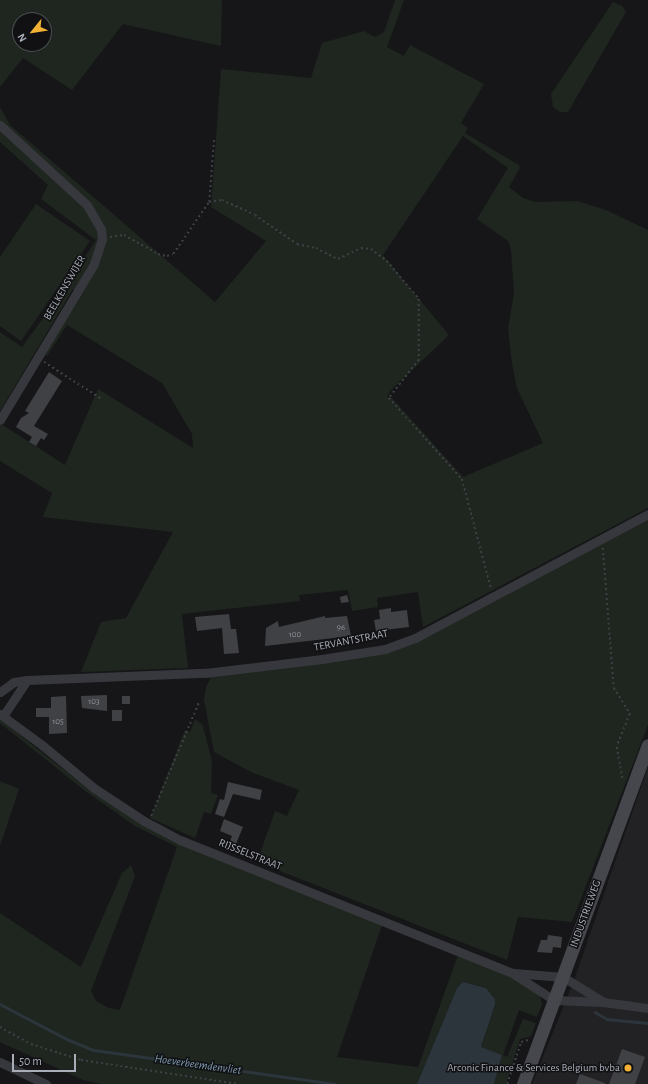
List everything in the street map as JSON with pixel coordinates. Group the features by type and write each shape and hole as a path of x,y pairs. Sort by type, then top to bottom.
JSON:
{"main road":[{"name":"INDUSTRIEWEG","path":"523,1084 648,745"}],"street":[{"path":"0,125 87,205 101,229 102,238"},
{"name":"BEELKENSWIJER","path":"0,420 94,264 102,238"},
{"name":"TERVANTSTRAAT","path":"0,692 14,682 27,680 205,673 386,649 415,638 648,514"},
{"path":"2,715 27,680"},
{"name":"RIJSSELSTRAAT","path":"2,715 94,788 148,823 180,840 512,973 554,1000 603,1002 648,1008"},
{"name":"RIJSSELSTRAAT","path":"512,973 563,977 603,1002"},
{"path":"0,1062 46,1084"}],"path":[{"path":"102,238 124,234 158,254 167,256 173,254 209,202 214,137"},
{"path":"209,202 222,200 255,215 297,244 316,248 338,259 361,248 371,249 387,261 419,299 419,360 389,398 462,479 494,597"},
{"path":"37,358 100,398"},
{"path":"602,538 614,688 630,714 618,747 623,782"},
{"path":"148,823 199,702"},
{"path":"0,1027 32,1044 81,1060 238,1084"},
{"path":"507,1084 521,1042 524,1039 538,1043"}],"shaded area":[{"path":"0,0 222,0 221,46 123,24 72,90 23,58 0,87"},
{"path":"395,0 404,0 387,47 404,56 410,45 484,84 461,123 468,128 465,133 519,165 520,168 509,187 523,198 535,202 577,201 606,210 648,230 648,508 423,627 418,592 377,598 378,607 352,611 348,590 299,595 300,601 182,614 188,668 81,672 101,622 126,618 173,532 43,517 52,493 0,461 0,426 1,424 65,465 98,389 193,448 192,434 162,383 67,325 47,356 41,353 79,293 73,289 0,411 0,332 22,347 67,285 96,240 41,199 48,185 0,142 0,107 10,125 215,302 266,241 211,207 221,69 311,78 322,43 364,31 375,37 384,32","holes":["463,136 508,168 477,219 508,241 511,250 514,293 508,329 512,364 517,388 543,443 463,477 391,397 387,397 390,391 449,335 383,255"]},
{"path":"613,2 622,6 626,12 568,112 560,112 553,107 551,94"},
{"path":"36,204 90,241 21,341 0,326 0,257"},
{"path":"648,520 648,725 572,922 518,917 507,960 257,862 275,811 287,816 299,790 253,773 214,752 204,700 206,687 211,677 384,653 405,647"},
{"path":"0,719 88,789 139,822 382,925 337,1057 418,1067 458,955 506,974 540,995 542,1004 537,1017 519,1010 503,1055 507,1057 523,1019 536,1023 531,1036 520,1039 506,1084 494,1084 502,1055 481,1048 495,1005 495,999 486,988 463,982 457,988 417,1084 102,1084 83,1080 0,1042 0,913 81,967 122,873 131,865 135,876 91,991 96,1001 109,1008 120,1010 177,847 135,826 84,790 0,723"},
{"path":"195,719 202,724 212,761 211,793 218,795 211,814 204,812 195,838 150,818 185,730 190,732"},
{"path":"648,767 648,1084 532,1084 573,983"},
{"path":"0,781 19,789 0,846"},
{"path":"463,982 486,988 495,999 495,1005 481,1047 502,1055 494,1084 417,1084 457,988"}],"building":[{"path":"49,372 62,381 34,426 48,434 44,440 41,438 36,446 29,442 32,437 16,427 21,418 29,413 25,411"},
{"path":"347,595 349,602 341,603 340,597"},
{"path":"391,608 391,612 407,610 409,627 376,631 374,620 380,619 379,610"},
{"path":"229,614 231,629 236,629 239,653 224,654 222,628 197,631 195,617"},
{"path":"325,616 325,618 347,616 351,636 265,646 266,628 278,621 279,627"},
{"path":"107,695 107,711 82,708 81,696"},
{"path":"66,696 67,733 49,734 49,717 36,717 36,708 51,708 51,697"},
{"path":"122,696 130,696 130,704 122,704"},
{"path":"112,710 122,710 122,721 112,721"},
{"path":"228,782 262,790 260,800 233,794 224,817 215,814 220,799 224,800"},
{"path":"224,819 243,827 236,844 230,841 232,836 220,831"},
{"path":"548,935 562,937 561,948 553,947 552,953 537,952 541,940 547,940"},
{"name":"Arconic Finance & Services Belgium bvba","path":"622,1049 645,1057 635,1084 609,1084"},
{"path":"580,1074 605,1083 605,1084 576,1084"}],"waterway":[{"name":"Hoeverbeemdenvliet","path":"0,1004 69,1040 94,1050 335,1084"},
{"path":"595,1012 607,1019 648,1023"}],"place":[{"name":"Arconic Finance & Services Belgium bvba","path":"628,1068"}]}
